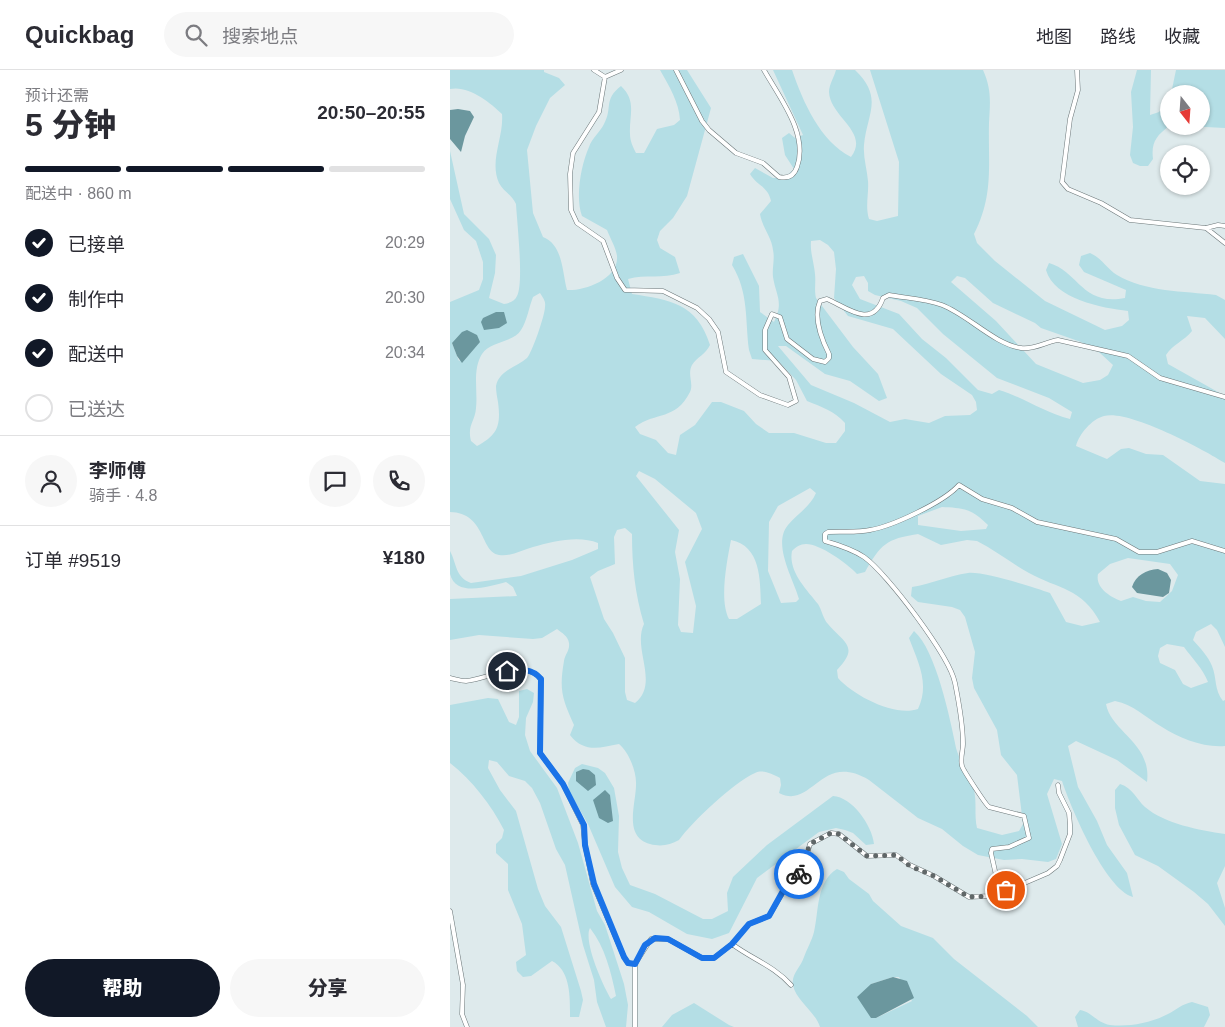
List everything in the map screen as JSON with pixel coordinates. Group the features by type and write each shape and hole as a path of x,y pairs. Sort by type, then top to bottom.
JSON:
{"street":[{"path":"594,70 605,77"},
{"path":"605,77 622,70"},
{"path":"676,70 702,121 709,130 736,153 763,163 779,177 789,177 795,173 798,164 798,138 792,119 764,70"},
{"path":"1077,70 1078,90 1070,119 1062,182 1068,189 1101,203 1130,220 1206,228 1218,225 1225,226"},
{"path":"605,77 599,112 573,153 570,174 572,215 577,223 603,241 617,278 625,290 663,291 697,308 709,319 718,332 726,372 760,395 788,405 796,401 789,377 765,350 765,330 772,314 780,317 787,340 813,359 825,362 829,358 829,354 818,320 820,301 827,299 855,313 871,314 880,308 883,298 889,295 942,305 1020,348 1035,348 1058,340 1128,356 1160,378 1225,398"},
{"path":"1206,228 1225,243"},
{"path":"1000,893 991,854 992,849 1009,847 1026,841 1030,833 1024,816 989,807 964,770 961,758 964,744 962,717 948,661 899,593 865,558 845,547 825,541 825,534 828,532 872,530 939,502 960,485 982,499 1012,508 1037,522 1116,539 1139,552 1157,552 1192,541 1225,551"},
{"path":"450,678 464,681 522,669 537,674 541,679 540,753 563,784 584,825 585,845 594,884 624,957 628,963 635,964"},
{"path":"635,1027 635,964 645,945 655,938 668,939 702,958 710,959 732,944 749,924 769,916 788,882 802,871 810,844 831,833 839,834 867,856 896,855 910,866 934,876 969,897 977,898 1000,893 1048,873 1058,864 1070,834 1070,825 1069,813 1059,794 1058,785"},
{"path":"450,910 463,985 462,1014 467,1027"},
{"path":"732,944 747,956 771,966 790,984"}],"shaded area":[{"path":"450,70 544,70 544,72 559,78 565,85 550,98 527,150 533,213 543,237 550,241 558,252 567,290 591,286 599,282 607,277 616,264 617,256 607,230 582,216 579,200 581,172 586,154 607,118 610,100 615,91 621,86 629,97 631,103 630,137 636,153 644,153 657,129 674,125 680,120 676,100 660,70 687,70 711,108 687,196 673,218 660,231 657,240 660,248 675,257 680,273 628,279 632,294 670,302 690,312 698,320 710,345 692,365 690,372 691,389 684,401 672,412 643,422 635,427 640,434 656,440 668,453 676,455 680,435 695,425 712,402 721,402 744,411 756,424 769,433 794,433 826,443 836,443 845,431 845,423 837,415 807,401 796,380 778,361 752,359 749,350 744,296 732,265 734,257 743,254 759,286 760,312 774,322 779,304 773,277 774,253 760,214 771,201 765,189 750,174 755,168 773,178 784,178 794,169 785,155 782,138 789,133 795,138 803,135 773,70 792,70 807,107 822,131 840,150 851,157 856,148 856,140 853,132 831,101 829,89 836,70 855,70 864,80 869,89 872,106 864,145 868,181 867,209 869,219 877,221 898,216 899,162 870,70 983,70 990,96 989,180 985,206 974,234 977,243 995,261 1045,301 1105,330 1122,326 1129,320 1128,311 1093,304 1069,295 1051,280 1046,270 1049,263 1059,267 1090,293 1099,297 1111,299 1125,298 1126,290 1084,272 1079,265 1081,256 1090,253 1110,270 1128,281 1152,288 1216,295 1225,300 1225,339 1205,318 1187,316 1192,331 1166,355 1168,364 1225,396 1225,463 1147,424 1115,415 1104,416 1095,420 1083,432 1076,446 1107,459 1121,449 1129,448 1146,454 1163,455 1200,481 1225,484 1225,647 1217,630 1211,624 1196,632 1193,640 1210,662 1214,670 1218,693 1223,701 1225,700 1225,746 1200,744 1184,738 1169,731 1134,708 1115,701 1106,704 1109,714 1138,748 1147,769 1147,782 1117,760 1076,741 1068,746 1078,787 1097,821 1107,845 1127,873 1133,897 1122,891 1111,879 1090,846 1062,781 1054,779 1047,794 1062,844 1056,859 1048,862 1022,859 1004,860 978,855 942,829 918,818 869,780 852,773 839,772 828,776 801,794 791,796 779,793 780,778 764,772 755,773 736,785 714,803 693,823 679,840 665,845 650,844 641,840 636,834 633,818 636,777 631,761 625,751 619,744 598,748 586,747 575,741 570,735 574,725 564,701 562,687 564,661 569,646 565,635 557,629 542,638 533,639 479,635 450,640 450,599 517,596 513,587 506,582 483,588 459,586 453,581 450,574 450,551 459,574 471,583 521,576 572,560 598,549 598,543 583,539 557,541 512,554 499,555 488,547 476,525 470,519 462,514 450,512 450,302 479,290 483,279 483,262 476,241 464,230 450,199 450,151 464,214 489,239 496,255 495,273 489,298 504,304 515,299 519,289 520,266 516,204 501,186 496,175 496,158 502,114 491,104 471,92 457,88 450,89","holes":["820,240 834,252 836,269 834,298 848,316 893,329 941,374 972,395 976,402 977,410 970,415 945,416 929,423 905,419 890,422 854,403 811,385 778,346 786,346 825,374 850,381 879,401 887,398 878,374 853,347 816,298 811,241","864,276 868,283 868,291 917,308 943,334 997,378 1049,398 1072,412 1070,419 999,390 992,394 978,390 946,358 922,339 899,314 860,299 852,285 856,277","957,276 965,278 993,303 1035,323 1041,328 1081,342 1100,353 1113,365 1108,375 1100,380 1083,383 1036,364 996,321 951,282","540,293 545,301 545,307 535,342 527,358 504,372 498,381 496,386 499,410 498,423 490,438 477,446 471,441 470,431 476,408 476,374 479,360 482,354 490,347 517,334 525,322 533,297","480,341 470,353 459,361 452,343","639,471 655,479 696,513 702,529 685,562 696,606 693,633 681,632 678,625 680,579 675,552 679,530 636,476","810,488 816,493 788,525 782,542 785,561 799,599 796,602 781,603 768,571 769,522 778,506","942,507 956,508 967,510 988,525 986,529 961,531 918,525 918,516","625,528 632,534 635,580 644,624 641,644 646,676 645,686 642,695 635,703 627,700 625,692 625,658 604,619 590,577 598,571 615,564 614,537 617,530","918,534 941,545 967,540 977,541 1029,573 1077,596 1093,611 1100,622 1082,626 1066,622 1050,593 984,574 968,573 912,587 911,596 918,602 952,607 960,610 965,617 975,652 972,678 974,688 997,730 1001,755 1017,775 1023,824 1019,831 1002,835 977,828 974,790 956,748 941,686 929,653 922,640 914,631 909,638 919,664 923,682 923,691 918,709 909,711 898,710 875,703 854,692 838,678 837,670 848,655 847,645 826,622 818,604 795,573 791,558 792,551 804,544 818,547 840,560 857,574 865,572 880,549 891,541","731,540 741,543 748,549 757,565 761,604 737,619 729,619 726,611 724,591","1128,558 1170,564 1178,575 1172,591 1160,602 1146,601 1133,597 1121,601 1101,588 1098,574 1110,564","1167,644 1184,647 1208,682 1191,688 1183,684 1175,670 1160,663 1158,656 1160,648"]},
{"path":"1137,70 1151,70 1150,115 1160,111 1160,134 1155,140 1153,159 1148,166 1140,166 1133,163 1130,155 1133,127 1131,92"},
{"path":"1176,70 1225,70 1225,128 1210,127 1210,85 1173,85"},
{"path":"450,110 470,111 474,117 465,136 461,152 450,139"},
{"path":"496,312 504,312 507,323 499,328 484,330 481,322 483,318"},
{"path":"467,330 477,335 480,342 462,363 452,343 462,332"},
{"path":"1158,569 1167,573 1171,580 1169,593 1163,597 1137,593 1132,587 1136,579 1146,572"},
{"path":"527,689 534,693 533,702 526,718 525,735 530,751 557,788 578,843 597,911 605,925 624,984 628,1005 626,1027 606,1027 597,1002 594,980 583,945 565,865 556,849 540,803 532,788 525,781 509,776 497,762 489,760 488,768 500,790 516,811 538,889 545,906 561,927 583,1000 579,1017 570,1017 568,986 563,971 558,965 552,961 531,976 523,977 517,971 516,962 526,955 522,924 508,890 508,864 496,853 496,844 502,838 504,830 481,794 450,763 450,705 488,698 498,699 509,722 516,725 519,717 519,691","holes":["590,928 604,952 612,978 616,996 611,999 591,953 589,943"]},
{"path":"582,764 598,768 605,773 614,788 619,816 618,852 622,868 630,885 655,894 703,919 712,919 728,911 727,893 733,877 767,845 833,796 847,801 860,813 869,829 874,844 866,845 853,833 836,828 819,832 757,878 729,933 712,939 687,934 649,912 632,907 615,887 588,824 569,791 568,783 575,768"},
{"path":"583,769 589,770 595,775 596,785 588,791 576,781 576,772"},
{"path":"1120,784 1131,791 1145,807 1162,818 1194,828 1225,834 1225,866 1217,883 1225,908 1225,926 1208,904 1194,892 1158,866 1135,855 1119,825 1115,808 1115,790"},
{"path":"605,790 610,795 613,821 608,823 599,818 593,800"},
{"path":"837,869 844,872 849,879 869,894 873,901 901,926 933,938 954,959 1027,1016 1038,1027 820,1027 818,1021 795,991 793,981 813,935 819,898 825,881","holes":["899,977 912,1001 876,1018 871,984"]},
{"path":"893,977 907,981 914,998 876,1018 871,1018 857,997 871,984"},
{"path":"1192,1002 1208,1007 1210,1015 1204,1027 1078,1027 1075,1017 1080,1010 1105,1024 1132,1025 1154,1020"},
{"path":"694,1003 734,1027 662,1027 672,1015"}],"way so far":[{"path":"799,874 804,867 807,848 810,844 817,838 831,833 839,834 859,852 867,856 896,855 910,866 934,876 969,897 990,896 1006,890"}],"route":[{"path":"507,671 522,669 537,674 541,679 542,725 539,742 540,753 563,784 584,825 585,845 594,884 628,963 635,964 645,945 655,938 668,939 702,958 714,958 732,944 749,924 769,916 788,882 799,874"}]}
